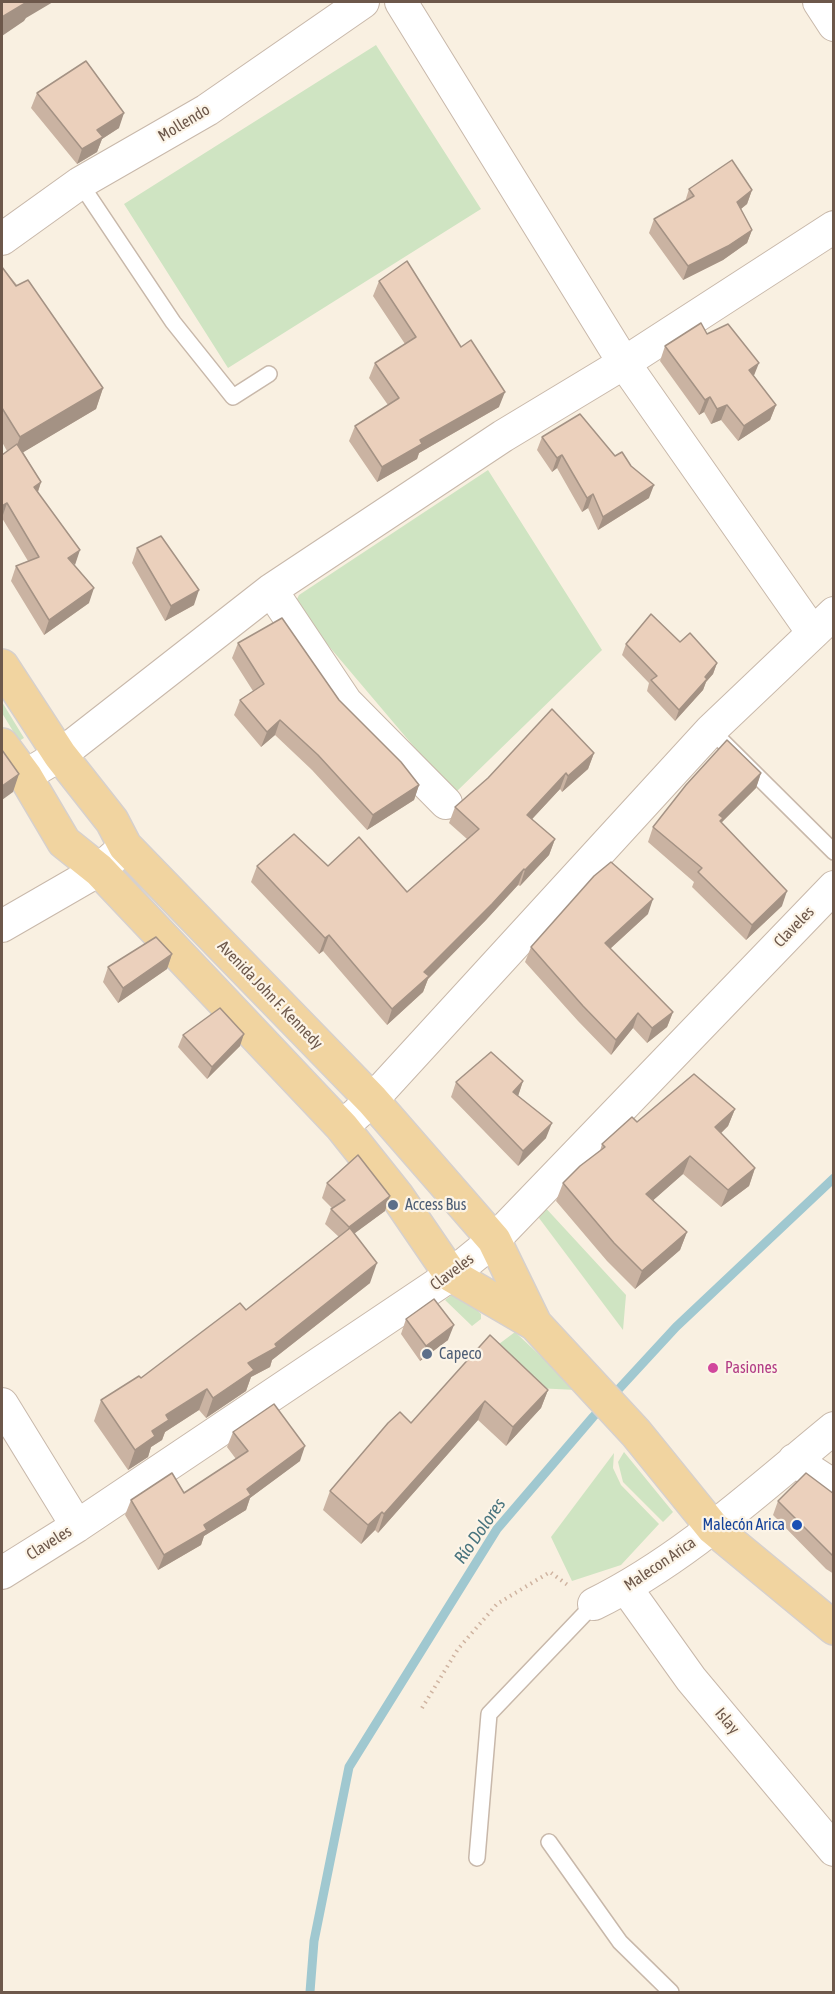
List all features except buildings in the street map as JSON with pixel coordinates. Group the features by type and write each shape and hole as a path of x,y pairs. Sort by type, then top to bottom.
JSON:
{"main road":[{"name":"Avenida John F. Kennedy","path":"2,666 60,755 112,821 126,846 372,1100 494,1240 536,1324 636,1432 713,1528 834,1628"},
{"name":"Avenida John F. Kennedy","path":"2,745 25,776 64,842 99,870 342,1127 397,1196 451,1275 536,1324"}],"street":[{"name":"Mollendo","path":"2,239 80,183 207,110 363,2"},
{"path":"342,1127 372,1100 711,730 824,623 624,363 401,2"},
{"path":"819,2 834,25"},
{"path":"25,776 60,755 271,590 503,436 624,363 834,227"},
{"path":"271,590 346,702 446,803"},
{"path":"2,926 99,870 126,846"},
{"name":"Claveles","path":"2,1573 77,1526 451,1275 494,1240 834,887"},
{"path":"2,1404 77,1526"},
{"name":"Malecon Arica","path":"594,1604 626,1588 713,1528 834,1428"},
{"path":"794,1460 834,1486"},
{"name":"Islay","path":"626,1588 691,1679 834,1850"}],"lane":[{"path":"80,183 173,322 233,397 269,374"},
{"path":"711,730 834,852"},
{"path":"477,1858 489,1714 594,1604"},
{"path":"549,1842 620,1942 671,1992"}],"path":[{"path":"422,1708 458,1649 497,1604 550,1572 594,1604"}],"green space":[{"path":"376,45 481,209 228,368 124,204"},
{"path":"488,470 602,650 454,794 294,605 299,595"},
{"path":"2,702 24,738 19,741 2,713"},
{"path":"542,1204 626,1295 623,1330 539,1218"},
{"path":"457,1291 481,1314 481,1319 472,1326 445,1300"},
{"path":"515,1332 577,1390 535,1388 495,1347"},
{"path":"624,1452 673,1512 663,1522 623,1482 618,1462"},
{"path":"614,1453 613,1468 621,1485 659,1524 621,1565 572,1581 551,1537"}],"waterway":[{"name":"Río Dolores","path":"310,1992 314,1941 349,1767 497,1529 593,1417 676,1327 834,1178"}],"place":[{"name":"Access Bus","path":"393,1205"},
{"name":"Capeco","path":"427,1354"},
{"name":"Pasiones","path":"713,1368"},
{"name":"Malecón Arica","path":"797,1525"}]}
